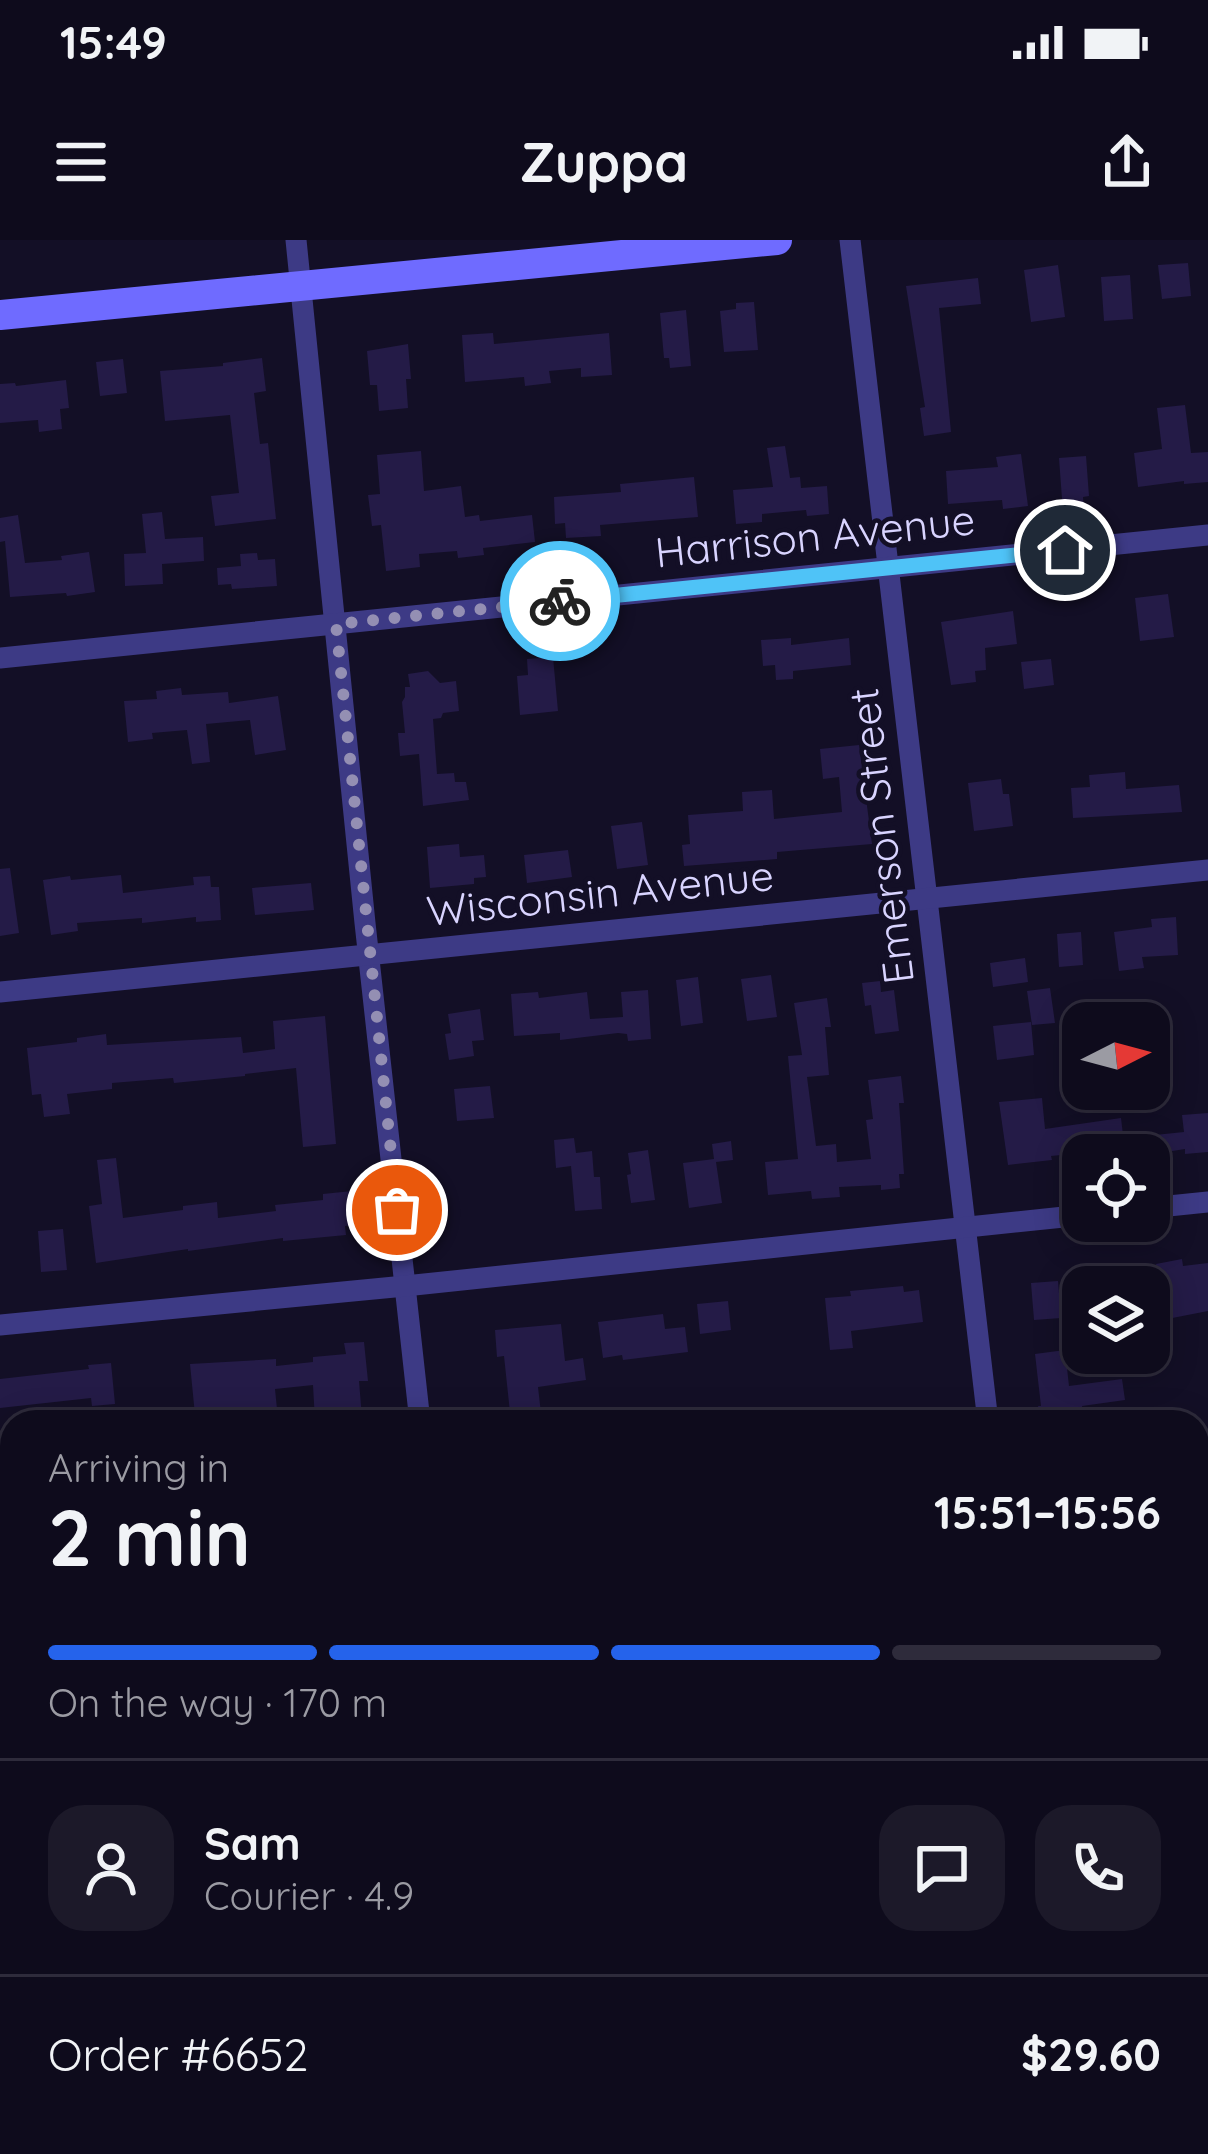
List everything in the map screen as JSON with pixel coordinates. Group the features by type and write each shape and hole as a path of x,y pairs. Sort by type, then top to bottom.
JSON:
{"street":[{"path":"296,240 419,1410"},
{"path":"0,315 777,240"},
{"name":"Emerson Street","path":"850,240 987,1410"},
{"name":"Harrison Avenue","path":"0,658 1208,535"},
{"name":"Wisconsin Avenue","path":"0,992 1208,871"},
{"path":"1170,1206 1208,1202"},
{"path":"0,1325 1062,1217"}],"building":[{"path":"1188,263 1191,296 1162,299 1158,265"},
{"path":"1058,265 1065,317 1031,322 1024,270"},
{"path":"1130,275 1133,319 1104,321 1101,277"},
{"path":"978,278 981,304 939,308 951,432 924,436 920,408 925,407 906,286"},
{"path":"754,302 758,350 724,352 720,311 736,309 736,303"},
{"path":"686,310 691,366 670,368 669,358 664,358 660,313"},
{"path":"493,333 494,344 609,333 612,375 581,377 581,368 549,371 551,383 525,386 524,377 465,382 462,335"},
{"path":"408,344 408,408 379,411 377,385 370,385 367,351"},
{"path":"262,358 266,391 254,393 260,444 268,443 276,519 215,526 211,496 239,493 230,415 165,421 160,371"},
{"path":"123,359 127,393 100,396 96,362"},
{"path":"66,380 69,408 60,409 62,429 39,432 38,420 0,423 0,384"},
{"path":"1185,405 1191,453 1208,452 1208,482 1138,487 1134,453 1162,449 1157,408"},
{"path":"785,446 790,478 800,477 801,488 827,486 829,514 807,516 806,510 762,514 762,522 736,524 733,490 773,487 767,448"},
{"path":"421,451 424,491 461,486 465,517 479,515 480,521 532,515 535,542 483,548 484,555 458,558 457,551 419,554 420,567 386,571 381,525 372,526 368,495 380,494 377,455"},
{"path":"1021,454 1028,506 1003,509 1002,500 948,504 946,471 998,467 996,457"},
{"path":"1086,456 1089,496 1083,497 1084,510 1063,512 1059,458"},
{"path":"694,477 698,517 600,525 601,536 566,538 565,523 555,524 554,497 621,492 620,484"},
{"path":"162,512 165,539 203,537 204,561 162,564 163,584 125,586 124,554 146,553 142,514"},
{"path":"18,515 25,563 89,552 95,592 10,597 0,518"},
{"path":"257,553 258,560 275,559 277,586 232,589 231,584 218,585 217,568 241,566 240,554"},
{"path":"1168,594 1174,637 1140,641 1135,598"},
{"path":"1013,611 1017,644 985,648 986,670 975,671 976,682 951,685 941,622"},
{"path":"791,638 791,645 849,638 851,665 793,671 793,679 776,680 775,665 763,666 761,640"},
{"path":"553,657 558,711 520,715 517,676 528,675 527,659"},
{"path":"1051,659 1054,685 1024,689 1021,662"},
{"path":"428,671 440,683 456,681 459,711 433,719 437,774 454,773 455,782 466,782 469,800 423,806 419,754 400,756 398,733 405,733 402,702 405,687 410,687 408,674"},
{"path":"181,688 182,695 228,692 229,703 278,696 286,750 255,755 250,720 206,724 210,762 192,764 187,730 152,733 153,739 128,742 124,701 157,699 156,691"},
{"path":"859,745 872,844 777,852 777,859 684,866 682,845 690,844 688,815 743,811 742,792 772,790 774,819 842,812 839,777 823,779 820,749"},
{"path":"1125,772 1126,789 1179,785 1182,812 1073,818 1071,788 1090,787 1089,775"},
{"path":"1001,779 1003,794 1009,794 1013,826 974,831 968,783"},
{"path":"642,822 648,865 617,869 611,826"},
{"path":"459,844 460,857 484,855 486,877 474,878 474,884 430,888 427,847"},
{"path":"568,850 572,877 527,883 524,855"},
{"path":"10,868 19,933 0,936 0,869"},
{"path":"121,875 123,893 194,885 193,877 210,876 211,887 219,887 221,920 196,922 196,917 142,923 142,918 77,923 78,931 51,935 43,880"},
{"path":"311,883 314,910 255,915 252,888"},
{"path":"1176,917 1178,955 1142,957 1144,968 1119,971 1114,932 1152,927 1151,919"},
{"path":"1081,932 1083,965 1059,967 1057,934"},
{"path":"1025,958 1028,982 993,987 990,963"},
{"path":"771,975 777,1017 747,1021 741,979"},
{"path":"698,977 703,1023 681,1026 676,980"},
{"path":"880,981 881,992 894,990 899,1031 875,1034 862,983"},
{"path":"1050,988 1055,1023 1032,1025 1027,991"},
{"path":"648,990 651,1039 628,1041 627,1034 618,1033 560,1040 560,1033 514,1036 511,994 538,992 539,998 587,992 590,1019 623,1017 621,992"},
{"path":"827,998 829,1075 807,1077 816,1146 836,1144 837,1162 871,1159 868,1080 901,1076 904,1174 899,1174 900,1188 839,1187 840,1197 812,1199 811,1191 768,1195 765,1162 798,1159 788,1056 802,1055 794,1003"},
{"path":"480,1009 484,1040 472,1041 474,1056 449,1060 448,1014"},
{"path":"325,1016 336,1144 303,1147 296,1068 174,1083 173,1078 112,1083 112,1089 67,1094 70,1114 44,1117 41,1094 32,1095 27,1048 106,1034 107,1045 241,1037 243,1053 275,1049 273,1021"},
{"path":"1031,1022 1034,1055 997,1060 993,1026"},
{"path":"490,1086 494,1118 457,1121 454,1089"},
{"path":"1042,1098 1045,1129 1121,1118 1123,1134 1062,1134 1062,1155 1008,1165 999,1102"},
{"path":"1208,1113 1208,1152 1185,1154 1185,1149 1170,1151 1170,1134 1164,1134 1184,1132 1182,1115"},
{"path":"574,1138 576,1153 592,1151 602,1209 575,1211 571,1166 556,1168 554,1140"},
{"path":"731,1141 733,1160 716,1162 722,1203 689,1208 683,1163 714,1159 712,1144"},
{"path":"648,1150 655,1200 631,1203 628,1153"},
{"path":"116,1158 123,1218 217,1202 218,1218 276,1211 275,1205 323,1200 323,1194 352,1191 355,1225 345,1226 346,1235 283,1238 96,1263 89,1206 102,1204 97,1160"},
{"path":"63,1229 67,1270 41,1272 38,1231"},
{"path":"1182,1259 1183,1266 1208,1263 1208,1311 1170,1318 1170,1266 1156,1264"},
{"path":"1058,1281 1061,1318 1034,1320 1031,1283"},
{"path":"903,1286 904,1292 919,1290 923,1322 851,1331 853,1348 830,1350 825,1298"},
{"path":"728,1301 731,1330 700,1334 697,1304"},
{"path":"663,1314 665,1329 685,1327 688,1352 603,1358 598,1322"},
{"path":"561,1324 565,1361 583,1358 586,1380 538,1387 541,1410 510,1410 504,1356 497,1357 495,1330"},
{"path":"364,1342 368,1381 359,1381 361,1410 314,1410 313,1385 275,1389 277,1409 195,1410 190,1364 276,1359 276,1366 313,1362 313,1357 346,1354 344,1343"},
{"path":"1062,1350 1062,1374 1068,1374 1069,1386 1122,1379 1125,1400 1082,1406 1083,1410 1039,1410 1035,1354"},
{"path":"111,1363 115,1404 92,1406 91,1398 0,1408 0,1379"}],"way so far":[{"path":"397,1210 336,624 560,601"}],"route":[{"path":"560,601 1065,550"}]}
